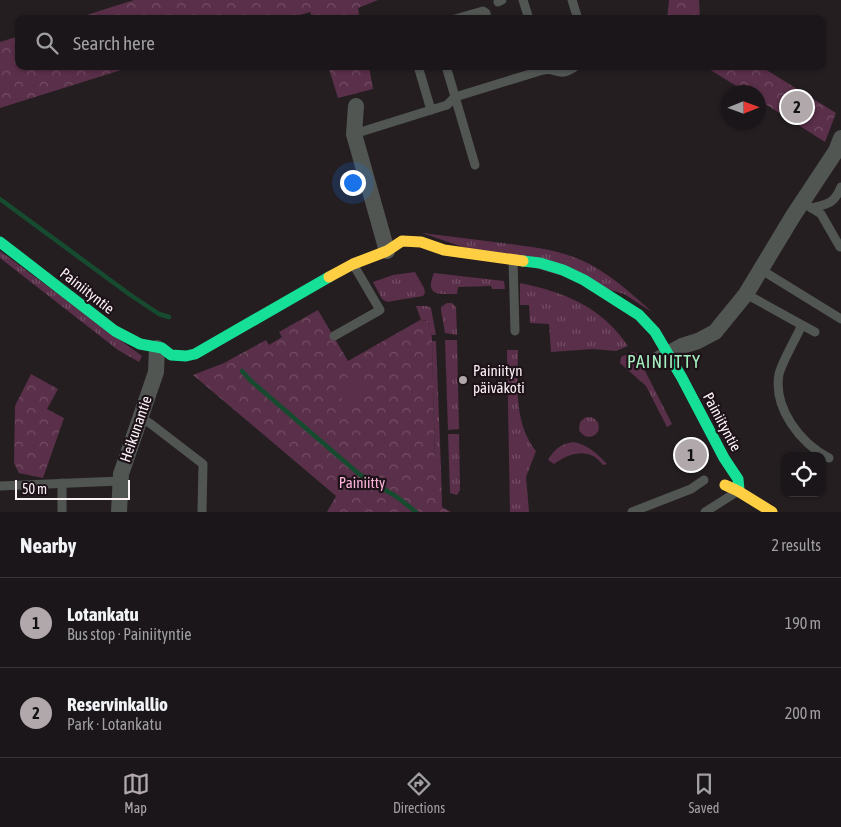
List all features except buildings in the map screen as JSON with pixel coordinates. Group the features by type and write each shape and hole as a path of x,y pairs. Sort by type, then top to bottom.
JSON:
{"street":[{"path":"356,106 354,134 387,251 402,256"},
{"path":"659,359 715,332 746,294 760,270 806,205 836,151 841,138"},
{"name":"Painiityntie","path":"0,242 115,331 140,344 163,345 171,355 186,356 195,354 353,264 387,251 402,241 421,242 444,250 540,264 563,270 584,280 639,315 655,332 659,359 738,479 739,490"},
{"name":"Painiityntie","path":"420,256 444,250"},
{"name":"Painiityntie","path":"618,303 633,326"},
{"path":"196,339 216,341"},
{"name":"Heikunantie","path":"119,512 121,474 156,372 163,345"},
{"path":"719,479 724,484 739,490 758,505 772,512"}],"lane":[{"path":"523,0 528,15"},
{"path":"572,0 577,15"},
{"path":"469,15 483,11 486,15"},
{"path":"419,70 431,110"},
{"path":"447,70 475,165"},
{"path":"354,134 447,106 455,97 536,70"},
{"path":"549,70 562,73 571,70"},
{"path":"806,205 831,203 838,195 841,186"},
{"path":"806,205 821,214 840,247"},
{"path":"513,260 515,331"},
{"path":"334,336 380,310 353,264"},
{"path":"760,270 841,319"},
{"path":"746,294 815,332"},
{"path":"802,325 779,374 779,399 790,422 799,433 821,454 829,458"},
{"path":"140,417 203,464 202,512"},
{"path":"632,512 691,489 704,480"},
{"path":"0,486 120,481"},
{"path":"62,483 62,512"},
{"path":"705,512 739,490"}],"green space":[{"path":"134,0 378,0 358,8 359,15 311,15 310,12 301,15 87,15"},
{"path":"669,0 699,0 700,15 667,15"},
{"path":"15,37 15,70 121,70 0,108 0,42"},
{"path":"329,70 370,70 373,89 338,98"},
{"path":"710,70 766,70 836,113 825,142 766,104 766,85 735,85"},
{"path":"422,233 532,247 572,256 610,276 652,312 624,294"},
{"path":"0,251 142,356 139,362 118,350 0,258"},
{"path":"415,272 424,288 425,293 423,296 387,302 382,299 373,282 393,275"},
{"path":"434,273 504,281 505,289 492,289 491,286 458,287 457,294 440,294 432,290 431,281"},
{"path":"520,283 552,291 581,303 606,321 618,332 628,346 616,351 593,349 551,352 549,324 530,323 529,305 520,305"},
{"path":"447,303 452,303 456,307 457,335 445,333 441,307"},
{"path":"416,306 431,308 436,335 431,335 428,321 421,320"},
{"name":"Painiitty","path":"318,310 348,361 420,320 428,321 432,338 435,467 441,469 442,507 451,512 327,512 336,496 193,375 224,363 266,340 269,345 282,337 279,332"},
{"path":"445,340 457,340 459,429 448,430"},
{"path":"432,341 436,341 441,469 435,467"},
{"path":"507,350 518,350 518,402 520,415 523,427 536,451 526,477 529,512 510,512"},
{"path":"632,352 636,353 672,424 667,427 646,386 620,363 621,357"},
{"path":"351,373 357,374 364,379 364,390 353,406 336,394"},
{"path":"31,374 58,389 47,409 64,418 43,478 19,473 14,463 15,406"},
{"path":"589,417 596,420 599,427 596,434 589,437 582,434 579,427 582,420"},
{"path":"448,434 459,434 460,490 457,495 450,493"},
{"path":"573,442 588,447 607,464 603,465 598,459 580,453 573,454 554,464 548,460 558,448"}],"waterway":[{"path":"0,199 129,294 159,314 169,317"},
{"path":"242,371 359,474 397,497 416,512"}],"traffic: fast":[{"path":"0,242 115,331 140,344 162,348 171,355 186,356 195,354 329,277"},
{"path":"523,261 540,263 563,270 584,280 639,315 655,332 682,378 724,458 738,479 739,490"}],"traffic: slow":[{"path":"329,277 353,264 387,251 402,241 421,242 444,250 523,261"},
{"path":"725,485 772,512"}],"place":[{"name":"Reservinkallio","path":"797,107"},
{"name":"Painiityn päiväkoti","path":"463,380"},
{"name":"Lotankatu","path":"691,455"}],"district":[{"name":"PAINIITTY","path":"664,362"}]}
